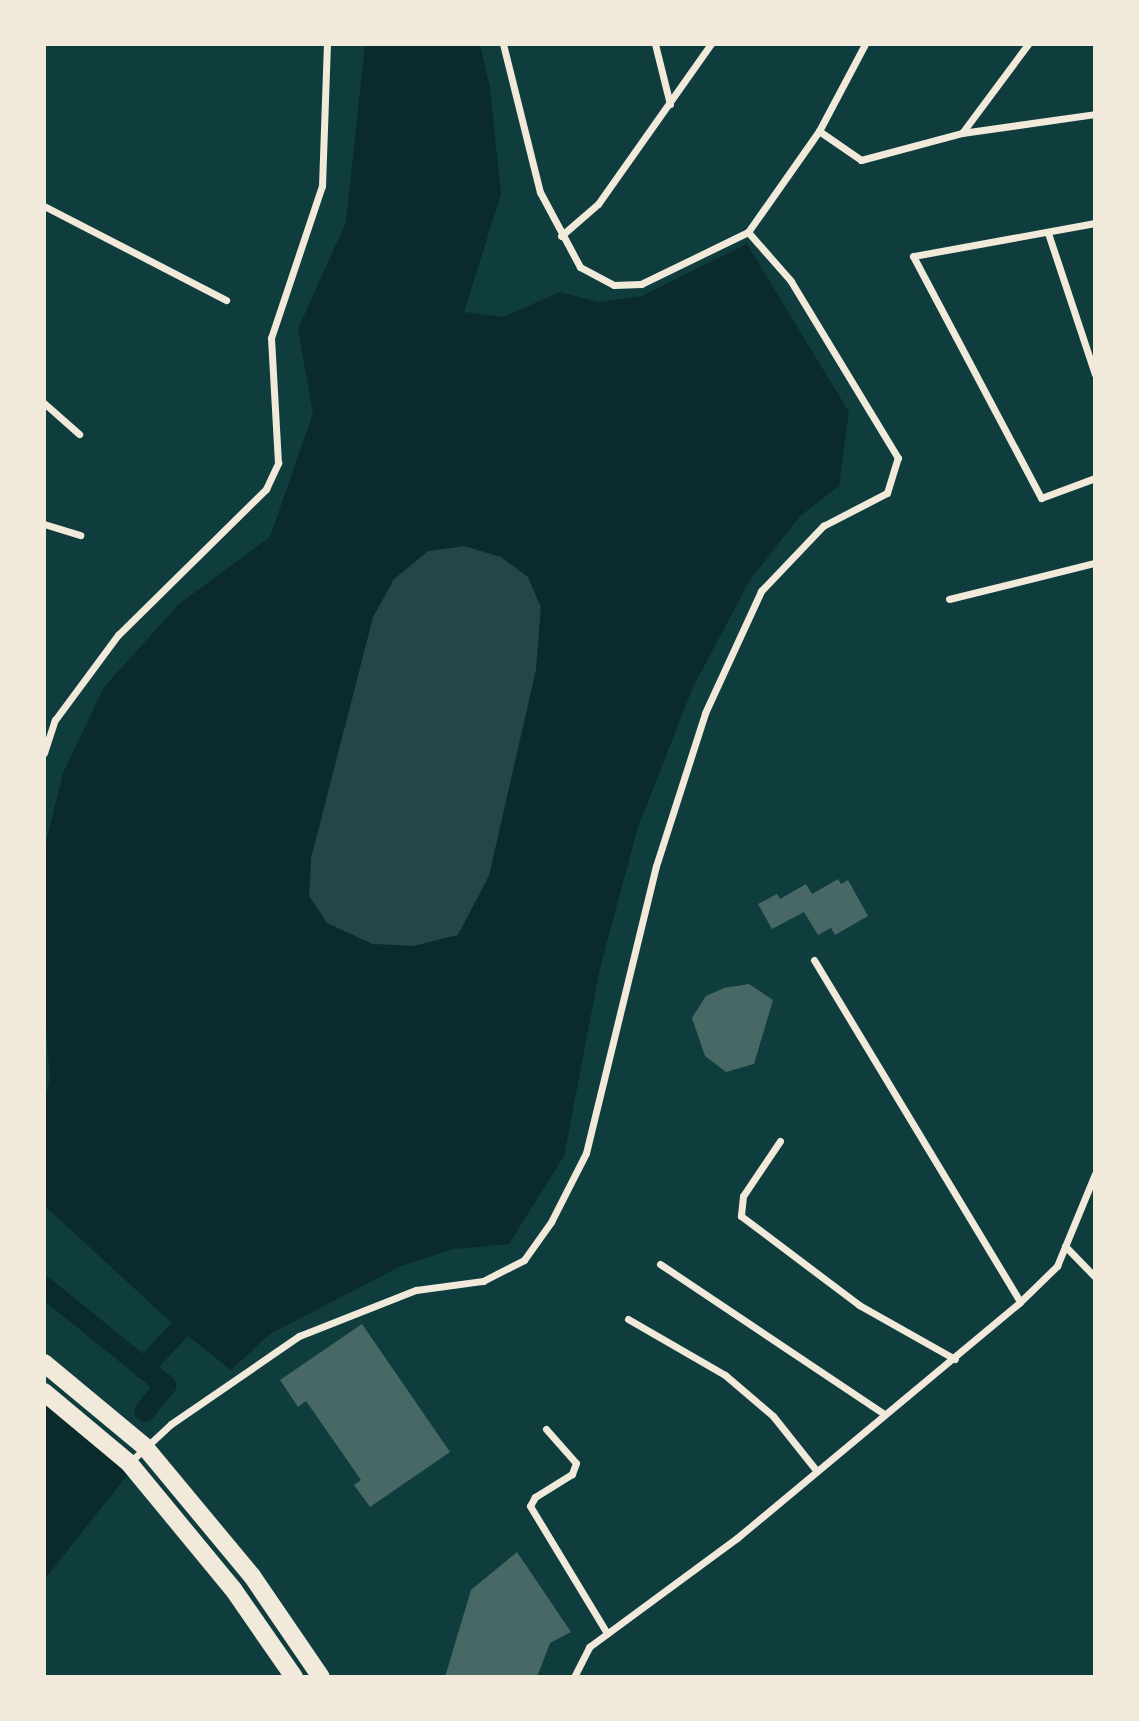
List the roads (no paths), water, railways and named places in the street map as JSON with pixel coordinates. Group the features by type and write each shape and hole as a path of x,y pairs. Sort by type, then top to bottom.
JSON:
{"main road":[{"path":"44,1363 144,1446 251,1576 321,1677"},
{"path":"44,1392 129,1463 233,1589 294,1677"}],"street":[{"path":"44,753 55,720 118,635 266,488 278,463 271,338 323,186 327,44"},
{"path":"503,44 540,192 561,236 580,267 614,285 641,284 748,232 820,131 864,44"},
{"path":"655,44 670,104"},
{"path":"561,236 598,204 711,44"},
{"path":"962,133 1028,44"},
{"path":"820,131 861,160 962,133 1095,114"},
{"path":"44,206 226,300"},
{"path":"1095,223 913,256 1041,498 1095,478"},
{"path":"129,1463 144,1446 179,1418 299,1336 416,1290 483,1281 524,1260 551,1222 586,1153 656,866 705,713 761,591 823,526 887,493 898,458 791,281 748,232"},
{"path":"1048,233 1095,374"},
{"path":"44,403 79,434"},
{"path":"44,524 80,535"},
{"path":"949,599 1095,564"},
{"path":"814,960 1020,1302"},
{"path":"780,1141 743,1196 741,1216 859,1305 955,1359"},
{"path":"574,1677 589,1647 737,1538 884,1414 955,1359 1020,1302 1056,1266 1095,1174"},
{"path":"1065,1246 1095,1277"},
{"path":"660,1264 884,1414"},
{"path":"628,1319 725,1375 773,1416 816,1470"},
{"path":"547,1429 576,1463 572,1474 535,1497 530,1506 607,1633"}],"waterway":[{"path":"44,1287 165,1385 144,1411"},
{"path":"143,1368 179,1329"}]}
